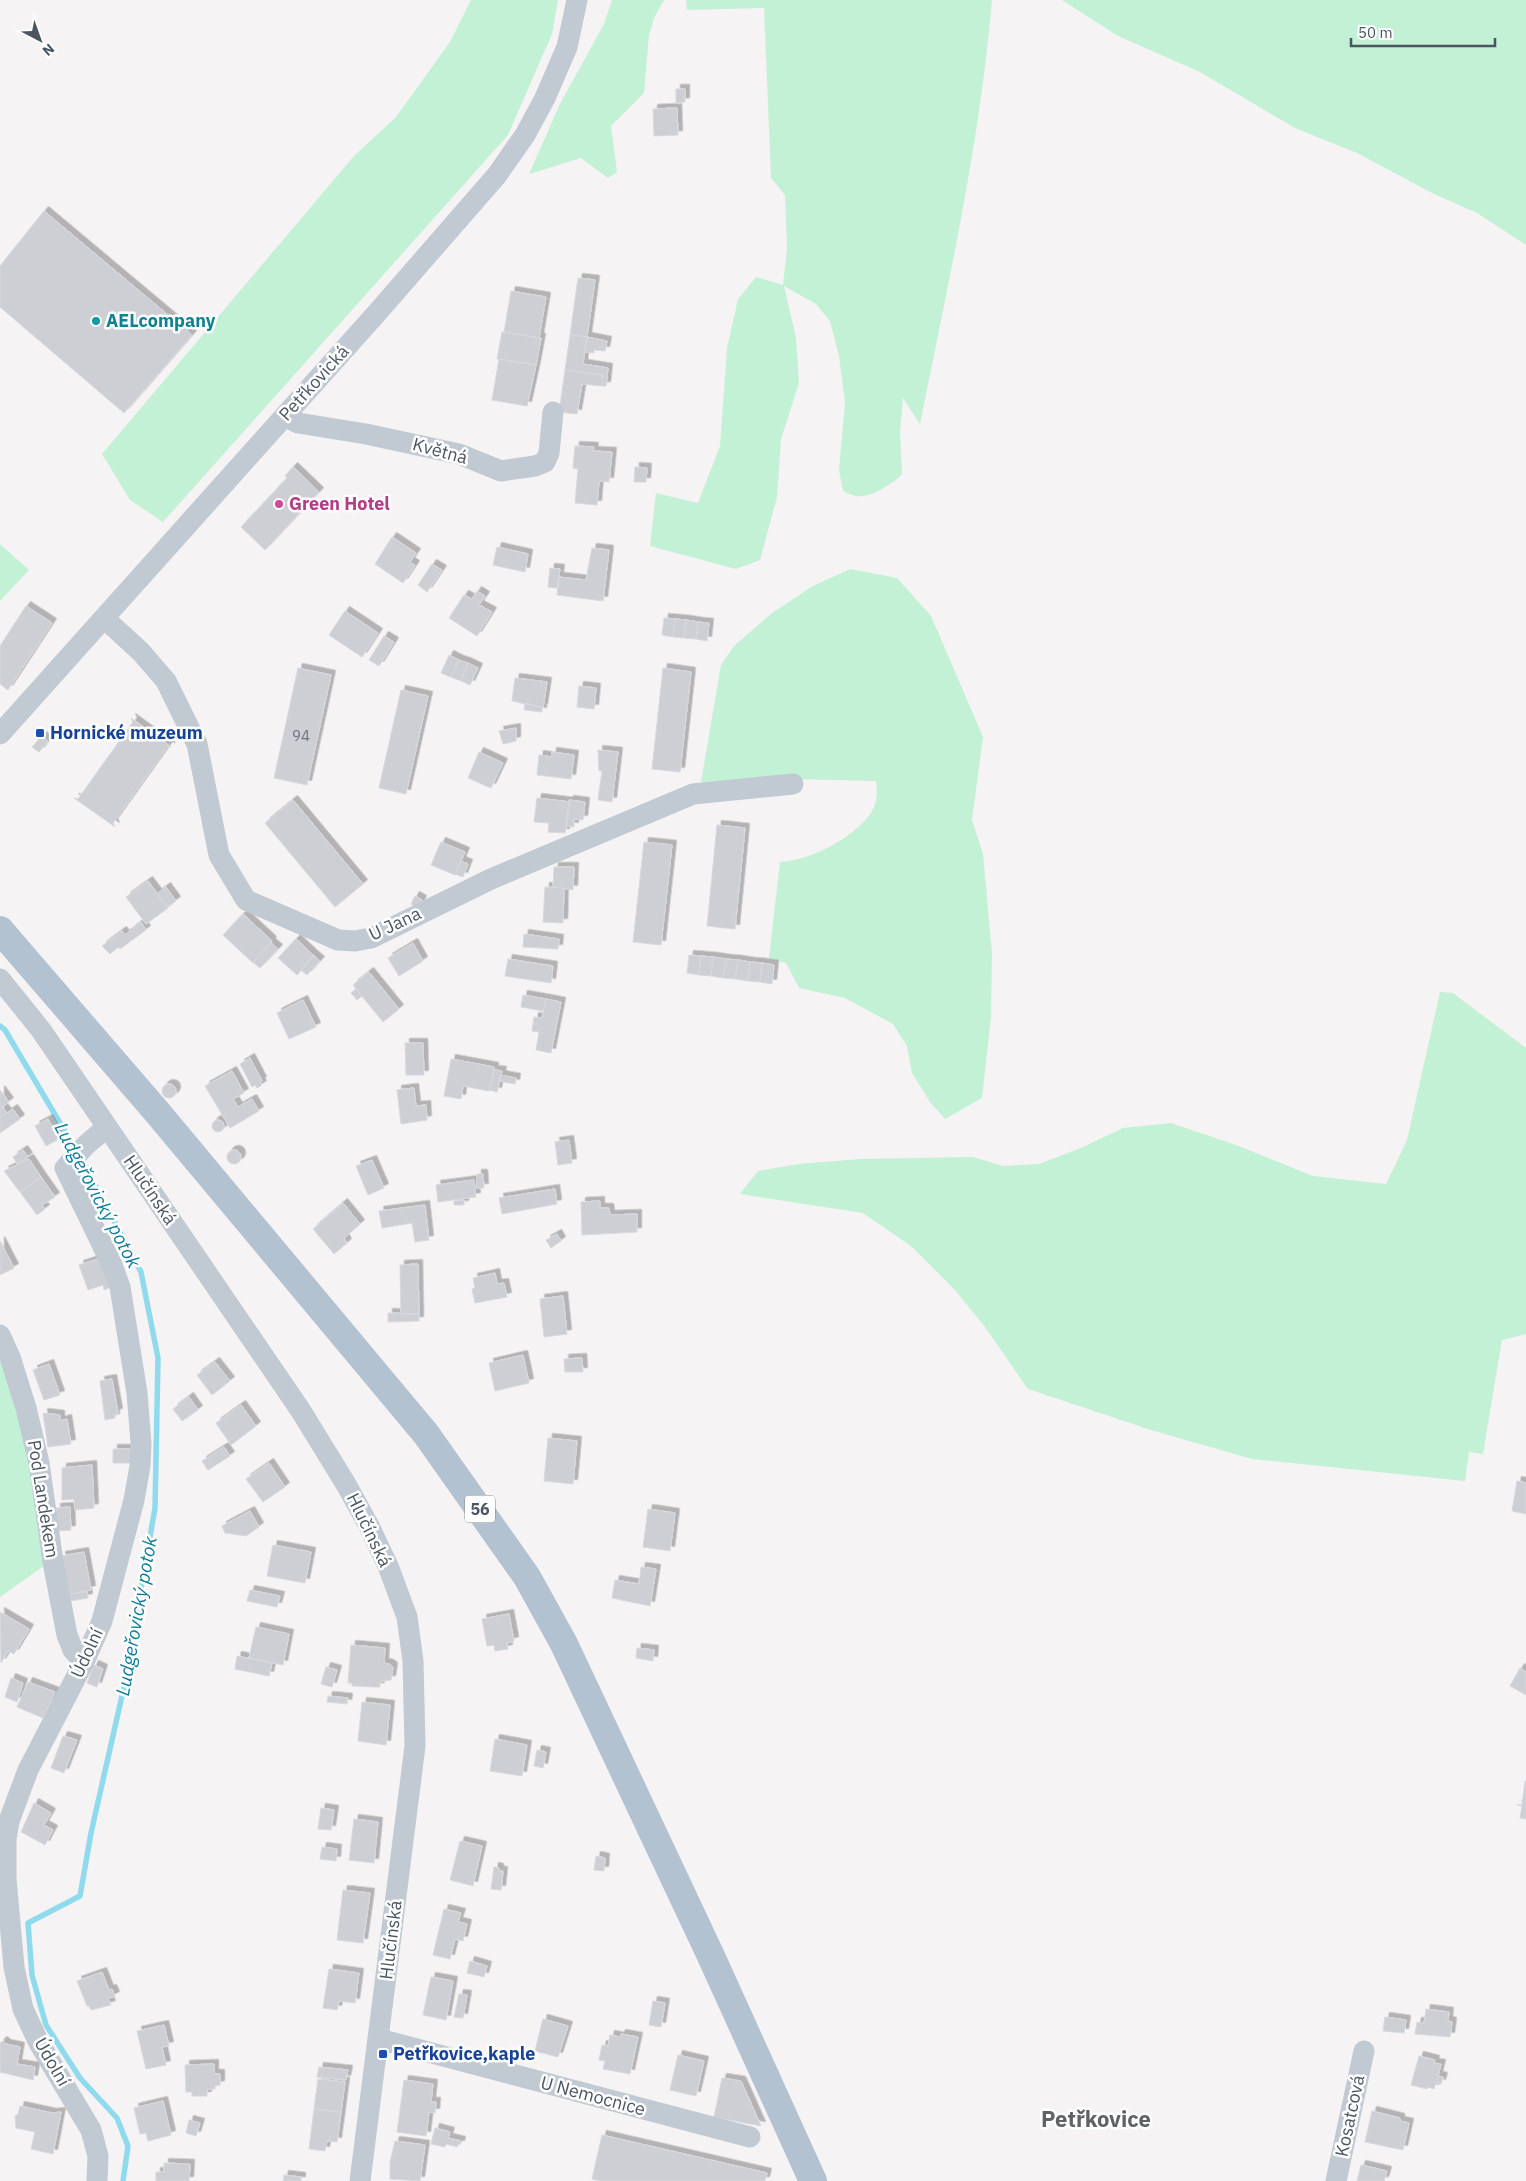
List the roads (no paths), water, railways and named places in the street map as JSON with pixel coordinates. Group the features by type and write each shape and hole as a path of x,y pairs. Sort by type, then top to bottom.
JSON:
{"main road":[{"name":"56","path":"0,930 169,1126 426,1434 526,1577 568,1653 813,2181"}],"street":[{"name":"Petřkovická","path":"0,734 466,212 510,157 534,119 557,72 571,32 577,0"},
{"name":"Květná","path":"285,416 298,423 366,434 459,454 501,470 535,466 546,462 550,453 553,412"},
{"name":"U Jana","path":"104,618 141,652 166,681 197,744 219,855 246,900 338,940 356,941 371,938 491,879 693,794 793,784"},
{"name":"Hlučínská","path":"0,979 41,1030 286,1389 347,1486 388,1566 407,1617 413,1661 415,1746 360,2181"},
{"name":"Údolní","path":"97,2181 98,2156 91,2130 39,2042 23,2009 14,1967 6,1878 6,1838 15,1805 28,1770 84,1662 102,1621 120,1559 138,1483 141,1443 137,1393 120,1287 112,1265 65,1168 80,1151 107,1127"},
{"name":"Pod Landekem","path":"0,1335 10,1357 26,1408 39,1463 53,1562 67,1635 73,1650 84,1662"},
{"name":"U Nemocnice","path":"379,2039 750,2137"},
{"name":"Kosatcová","path":"1336,2181 1364,2051"}],"waterway":[{"name":"Ludgeřovický potok","path":"0,1026 5,1030 76,1150"},
{"name":"Ludgeřovický potok","path":"81,1158 141,1272 158,1358 155,1508 124,1687 91,1833 80,1896 28,1923 32,1975 46,2025 80,2078 117,2118 128,2146 123,2181"}],"place":[{"name":"AELcompany","path":"96,321"},
{"name":"Green Hotel","path":"279,504"},
{"name":"Hornické muzeum","path":"40,733"},
{"name":"Petřkovice,kaple","path":"383,2054"}],"district":[{"name":"Petřkovice","path":"1096,2119"}]}
